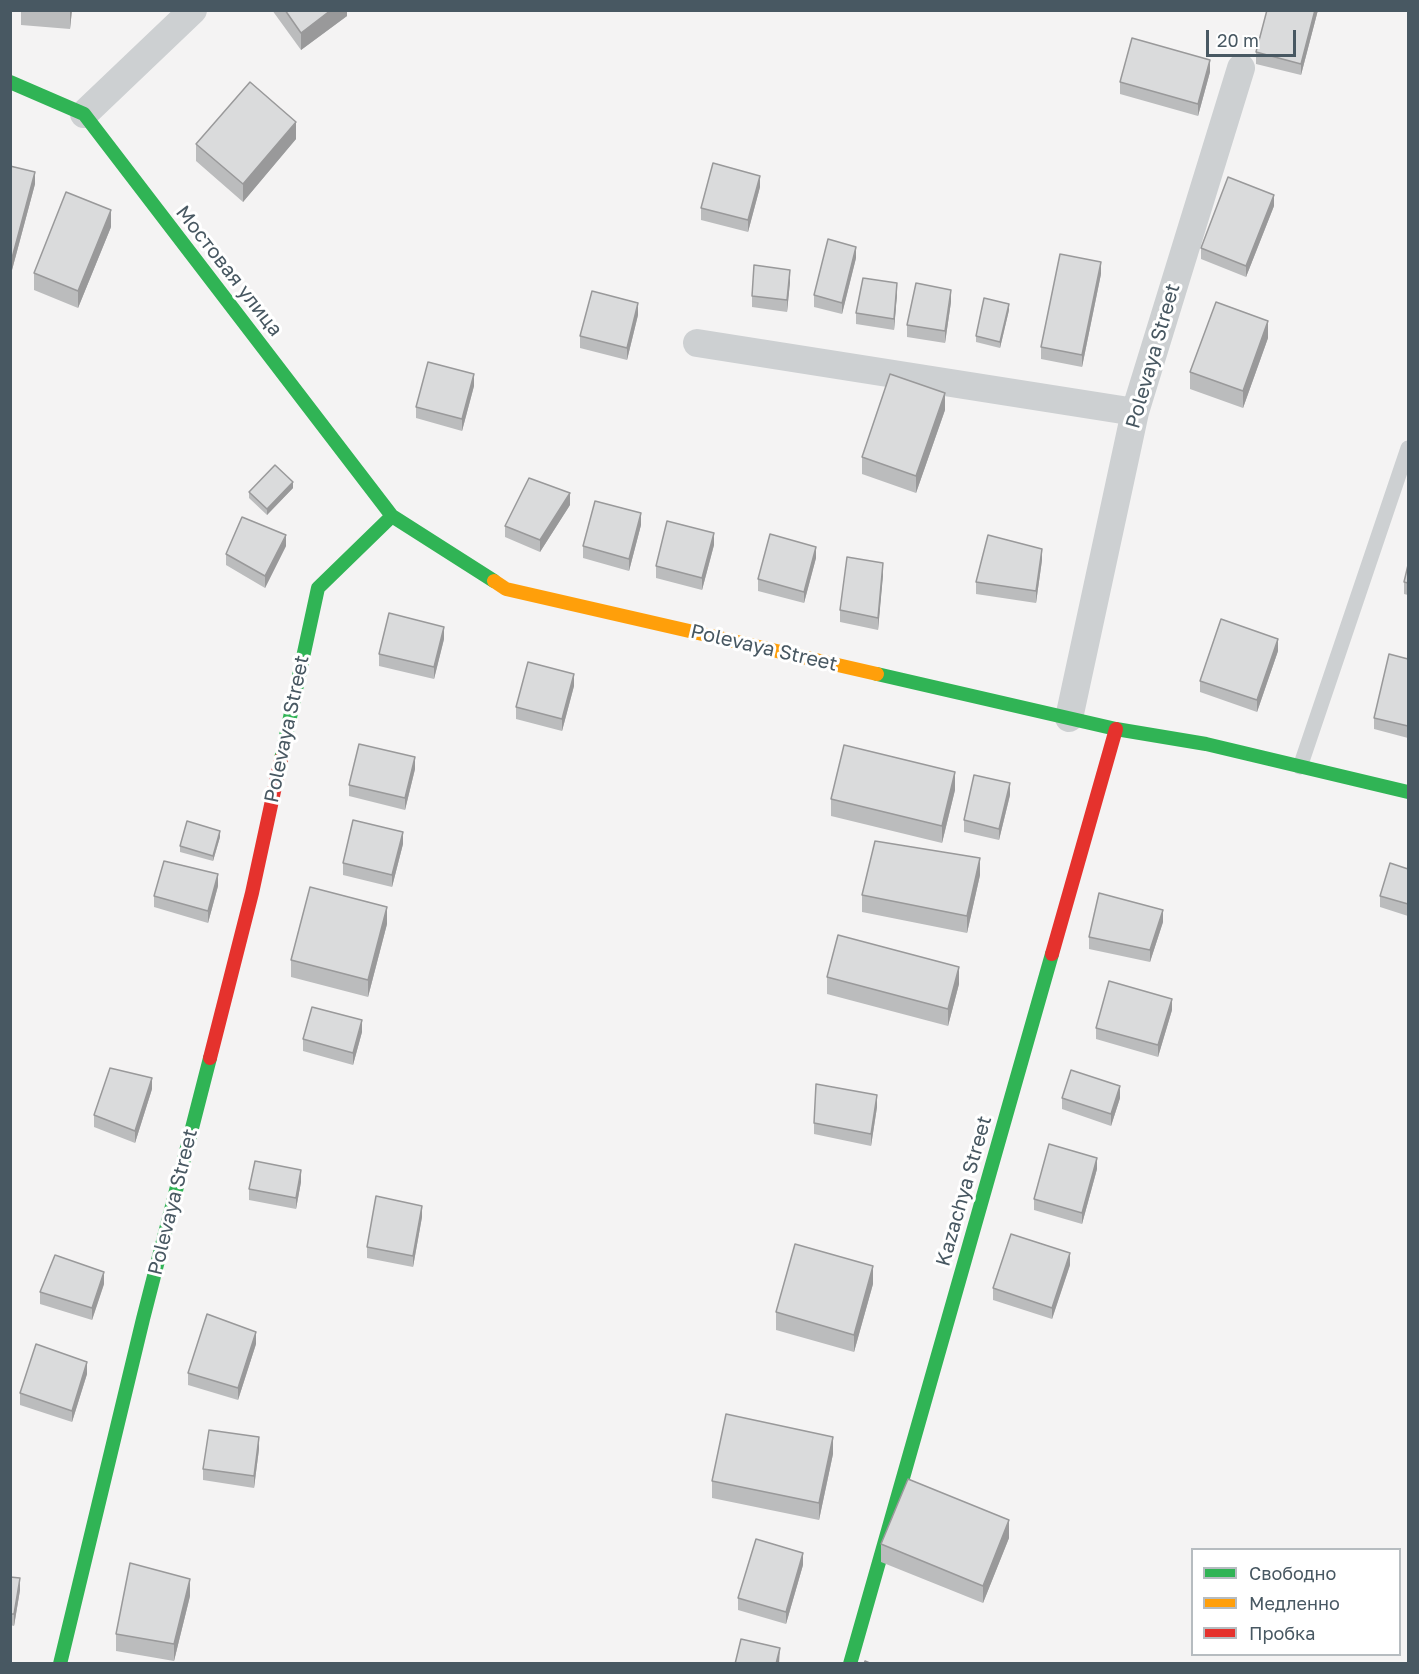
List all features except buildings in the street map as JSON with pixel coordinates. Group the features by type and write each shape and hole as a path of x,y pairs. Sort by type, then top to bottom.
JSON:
{"street":[{"path":"84,114 192,10"},
{"name":"Polevaya Street","path":"1069,718 1135,412 1241,68"},
{"name":"Мостовая улица","path":"10,82 84,114 392,516"},
{"path":"697,343 1135,412"},
{"name":"Polevaya Street","path":"60,1664 146,1308 252,893 318,588 392,516 506,589 1116,729 1206,744 1408,792"},
{"name":"Kazachya Street","path":"850,1664 1116,729"}],"lane":[{"path":"1300,767 1408,448"}],"traffic: fast":[{"path":"10,82 84,114 392,516 494,581"},
{"path":"281,759 318,588 392,516"},
{"path":"877,674 1116,729 1206,744 1408,792"},
{"path":"850,1664 1052,954"},
{"path":"60,1664 143,1319 210,1058"}],"traffic: slow":[{"path":"494,581 506,589 877,674"}],"traffic: jam":[{"path":"1052,954 1116,729"},
{"path":"210,1058 252,893 281,759"}]}
